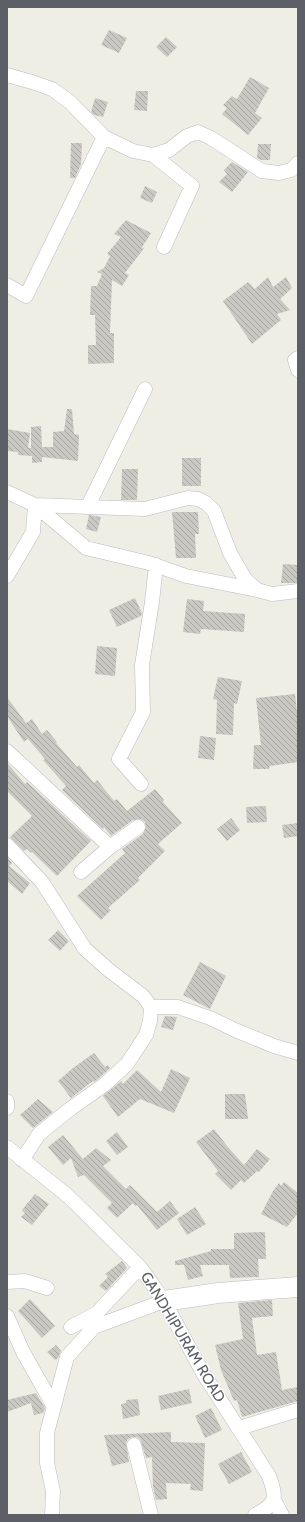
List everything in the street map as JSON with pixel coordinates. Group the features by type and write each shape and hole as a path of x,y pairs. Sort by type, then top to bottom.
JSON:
{"street":[{"path":"7,75 52,89 70,102 104,137 133,151 153,155 192,186 164,247"},
{"path":"153,155 169,150 187,136 198,132 211,138 262,171 279,173 291,170 298,163"},
{"path":"7,284 26,296 104,137"},
{"path":"298,358 295,360 298,370"},
{"path":"88,506 145,389"},
{"path":"7,492 34,505 86,548 156,565 186,576 272,594 298,591"},
{"path":"34,505 145,509 188,498 206,502 214,511 230,553 245,579 257,590"},
{"path":"7,576 33,532 34,505"},
{"path":"142,784 120,759 143,712 142,665 156,565"},
{"path":"7,751 110,846"},
{"path":"81,872 110,846 138,827"},
{"path":"7,845 42,882 85,949 110,971 143,996 151,1007 150,1021 146,1035 126,1064 104,1085 70,1109 39,1134 22,1160"},
{"path":"151,1007 178,1007 210,1018 274,1046 298,1053"},
{"path":"7,1101 7,1108"},
{"name":"GANDHIPURAM ROAD","path":"7,1147 68,1196 140,1267 164,1301 203,1373 270,1476 275,1491 274,1500"},
{"path":"71,1327 98,1313 140,1267"},
{"path":"7,1282 25,1281 47,1288"},
{"path":"52,1515 54,1491 47,1463 47,1433 67,1357 94,1327 164,1301 218,1293 298,1287"},
{"path":"7,1316 23,1352 54,1405"},
{"path":"239,1428 298,1410"},
{"path":"134,1445 151,1515"},
{"path":"254,1515 268,1508 274,1500 282,1515"}],"building":[{"path":"109,30 127,38 119,53 101,45"},
{"path":"166,37 177,47 167,57 156,47"},
{"path":"250,77 269,88 255,113 262,118 248,135 222,114 227,108 223,105 232,96 237,99"},
{"path":"136,91 148,91 147,111 134,110"},
{"path":"95,98 108,102 103,117 94,115 91,112"},
{"path":"71,143 82,143 81,164 75,178 70,178"},
{"path":"258,144 271,144 270,160 261,160 257,158"},
{"path":"232,162 248,172 232,192 219,182 227,174 224,170"},
{"path":"145,186 157,192 152,203 140,198"},
{"path":"126,220 151,233 141,249 145,247 125,273 129,275 122,286 112,280 110,333 114,333 114,363 88,364 88,345 96,345 95,315 90,315 91,286 97,286 102,274 97,272 104,268 110,256 107,254 121,237 114,234"},
{"path":"268,277 273,287 286,277 292,288 280,299 290,310 277,314 281,320 252,344 223,301 248,282 255,289"},
{"path":"67,409 72,409 74,434 79,435 78,461 42,457 42,462 32,463 32,456 18,455 18,452 7,451 7,429 30,433 28,448 31,448 31,427 41,426 42,447 53,447 53,432 64,431"},
{"path":"182,458 201,458 201,486 182,486"},
{"path":"122,469 138,469 137,500 121,500"},
{"path":"172,512 198,512 199,534 195,534 196,558 176,558"},
{"path":"89,515 101,517 97,532 86,529"},
{"path":"283,564 298,565 298,583 281,583"},
{"path":"135,598 142,613 141,616 117,627 109,610"},
{"path":"187,599 204,601 203,611 245,614 244,632 201,629 200,634 183,632"},
{"path":"97,646 117,648 115,676 95,674"},
{"path":"218,677 242,681 237,704 234,703 233,735 216,734 217,700 213,699"},
{"path":"295,694 298,722 298,762 270,766 269,769 253,769 254,745 261,745 256,698"},
{"path":"7,697 26,723 32,719 42,734 47,730 77,767 79,765 94,783 97,780 114,801 117,799 127,811 155,789 164,800 163,802 182,823 158,844 165,851 138,878 140,880 108,908 111,910 101,920 77,896 125,853 122,849 143,834 146,827 145,822 141,819 133,820 111,836 104,827 103,829 62,790 66,786 43,760 45,759 28,739 24,742 7,716"},
{"path":"200,736 216,738 214,760 198,758"},
{"path":"7,763 25,784 27,782 91,841 57,876 32,852 31,853 27,849 24,851 10,837 32,816 7,791"},
{"path":"266,806 267,822 247,823 246,807"},
{"path":"231,818 240,830 227,841 217,829"},
{"path":"298,823 298,836 284,838 282,825"},
{"path":"7,857 12,863 9,866 30,883 22,894 7,881"},
{"path":"58,930 69,941 60,951 48,940"},
{"path":"200,962 226,976 210,1009 183,995"},
{"path":"165,1016 177,1017 173,1030 161,1027"},
{"path":"94,1053 105,1067 108,1065 110,1068 94,1082 93,1081 71,1098 58,1081"},
{"path":"171,1069 190,1078 174,1113 140,1099 118,1117 103,1096 121,1081 123,1084 137,1070 161,1092"},
{"path":"225,1094 245,1094 248,1119 225,1119"},
{"path":"38,1099 53,1112 33,1128 20,1115"},
{"path":"214,1129 244,1165 257,1149 270,1159 259,1172 257,1171 244,1183 241,1180 231,1190 215,1174 218,1171 196,1142"},
{"path":"117,1132 128,1147 117,1155 106,1141"},
{"path":"63,1135 83,1159 96,1148 111,1160 103,1166 126,1189 130,1185 157,1212 170,1201 179,1213 157,1230 137,1205 135,1206 133,1203 117,1218 107,1208 112,1203 84,1175 78,1177 71,1158 63,1165 48,1147"},
{"path":"284,1182 298,1193 298,1213 287,1227 261,1214 273,1191 279,1183 281,1186"},
{"path":"35,1194 49,1204 32,1225 21,1217 25,1213 22,1210"},
{"path":"195,1207 206,1224 187,1235 177,1219"},
{"path":"265,1232 266,1259 258,1259 259,1277 230,1278 229,1265 200,1265 203,1276 188,1280 184,1265 175,1265 175,1261 211,1251 211,1249 234,1249 234,1233"},
{"path":"122,1261 127,1268 106,1291 99,1286 108,1277 105,1274"},
{"path":"30,1299 55,1326 42,1338 18,1311"},
{"path":"272,1300 273,1316 252,1318 257,1355 276,1352 282,1390 298,1387 298,1401 242,1417 237,1400 234,1401 221,1370 215,1345 243,1339 238,1303"},
{"path":"56,1345 61,1351 58,1358 55,1360 47,1352"},
{"path":"189,1389 192,1403 161,1410 158,1396"},
{"path":"36,1393 45,1408 43,1413 34,1415 31,1403 7,1412 7,1400"},
{"path":"138,1399 140,1415 123,1419 121,1404 126,1403 126,1400"},
{"path":"211,1408 222,1430 205,1438 195,1416"},
{"path":"171,1432 171,1442 205,1443 203,1491 190,1490 191,1484 166,1483 167,1499 156,1500 153,1487 152,1457 146,1458 140,1439 137,1437 132,1437 126,1442 129,1462 112,1466 104,1435"},
{"path":"241,1452 252,1472 229,1484 218,1464"}]}
